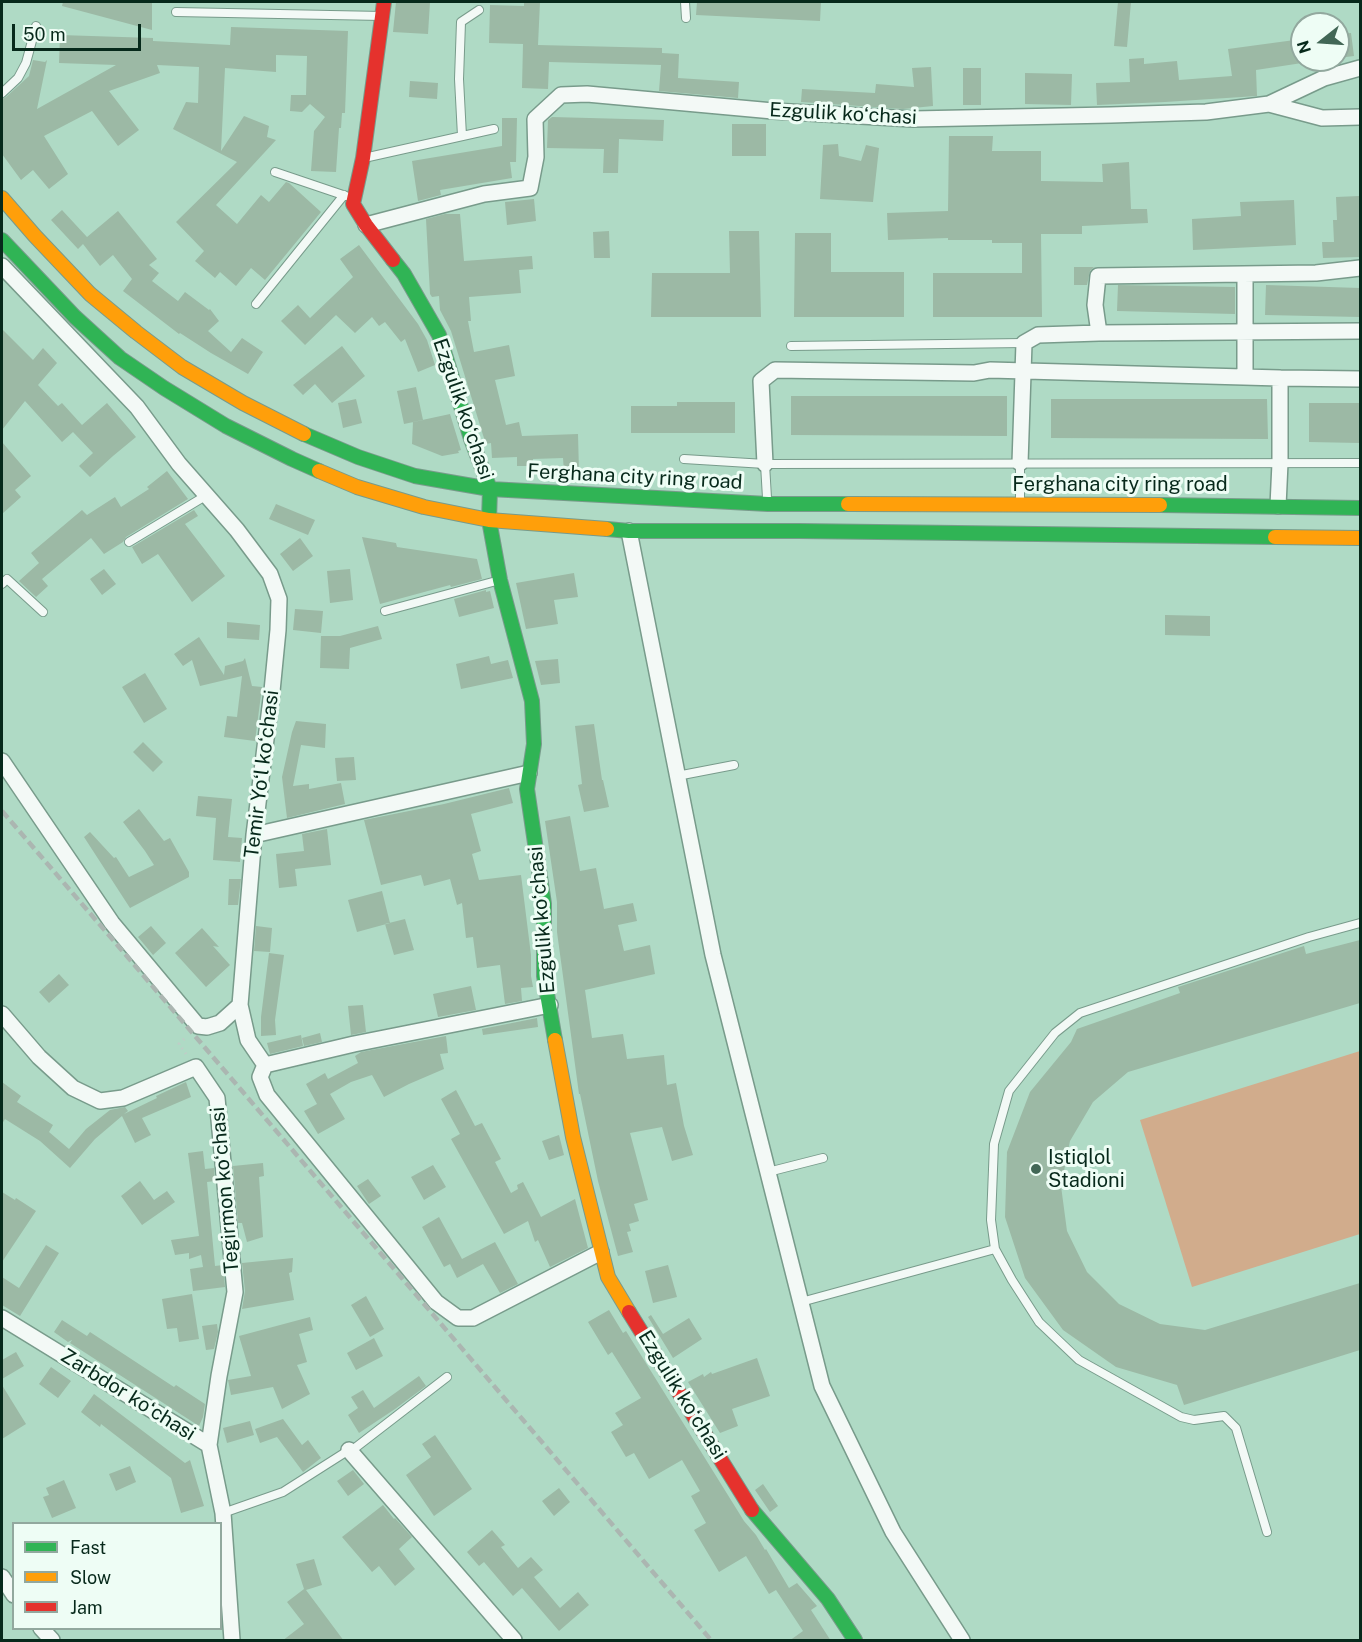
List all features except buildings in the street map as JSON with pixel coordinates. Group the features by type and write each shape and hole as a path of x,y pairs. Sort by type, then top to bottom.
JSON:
{"main road":[{"path":"349,199 363,158 383,9"},
{"name":"Ferghana city ring road","path":"2,198 34,236 90,294 182,367 243,403 312,438 358,457 415,476 490,489 768,504 1360,508"},
{"name":"Ezgulik koʻchasi","path":"349,199 404,274 439,335 471,439 490,489 489,520 500,580 532,701 534,744 527,789 544,904 544,976 573,1137 608,1277 755,1514 828,1599 855,1641"},
{"path":"2,240 75,317 120,358 164,388 226,426 292,459 357,486 424,507 489,520 629,531 1360,538"}],"street":[{"path":"1269,104 1324,78 1360,68"},
{"name":"Ezgulik koʻchasi","path":"366,225 484,194 530,188 536,157 535,119 561,95 587,94 774,111 913,119 1206,112 1269,104 1322,118 1360,117"},
{"name":"Temir Yoʻl koʻchasi","path":"2,267 137,406 179,464 237,530 270,574 279,599 272,691 254,835 240,1005 248,1040 265,1065"},
{"path":"1099,333 1095,305 1098,276 1316,273 1360,268"},
{"path":"1245,274 1245,377"},
{"path":"1020,463 1024,343 1038,335 1360,331"},
{"path":"765,464 761,381 775,370 974,373 990,370 1360,378"},
{"path":"1278,506 1280,378"},
{"path":"629,531 713,955 822,1386 893,1533 962,1641"},
{"path":"2,761 112,923 198,1026 207,1028 220,1023 240,1005"},
{"path":"254,835 529,773"},
{"path":"550,1005 354,1044 265,1065 260,1077 267,1095 436,1302 458,1318 473,1318 601,1252"},
{"path":"2,1014 39,1057 73,1088 100,1101 123,1098 196,1067"},
{"name":"Tegirmon koʻchasi","path":"196,1067 217,1098 235,1292 209,1445"},
{"name":"Zarbdor koʻchasi","path":"2,1318 209,1445 223,1513 232,1641"},
{"path":"349,1450 514,1641"},
{"path":"2,1577 12,1592"}],"lane":[{"path":"685,2 686,18"},
{"path":"176,12 383,9"},
{"path":"462,136 459,79 461,22 479,10"},
{"path":"2,93 18,78 26,63 36,26"},
{"path":"363,158 494,129"},
{"path":"256,304 349,199 275,172"},
{"path":"791,346 1024,343"},
{"path":"684,459 765,464 1360,464"},
{"path":"1020,463 1020,504"},
{"path":"765,464 768,504"},
{"path":"129,542 207,495"},
{"path":"3,579 43,612"},
{"path":"385,611 500,580"},
{"path":"677,776 734,765"},
{"path":"1267,1532 1236,1428 1224,1416 1194,1420 1181,1417 1079,1360 1039,1322 995,1249 991,1220 994,1144 1009,1091 1055,1033 1080,1013 1309,937 1360,923"},
{"path":"768,1172 823,1158"},
{"path":"801,1302 995,1249"},
{"path":"223,1513 283,1492 355,1448 447,1377"}],"path":[{"path":"196,1067 179,1044 198,1026"}],"shaded area":[{"path":"1360,1051 1360,1234 1192,1287 1140,1120"}],"railway":[{"path":"2,811 711,1640"}],"traffic: fast":[{"path":"2,240 75,317 120,358 226,426 319,471"},
{"path":"393,260 404,274 439,335 471,439 490,489 489,520 500,580 532,701 534,744 527,789 544,904 544,976 555,1040"},
{"path":"304,434 358,457 415,476 490,489 768,504 848,504"},
{"path":"1160,505 1360,508"},
{"path":"607,529 1275,537"},
{"path":"752,1510 828,1599 855,1640"}],"traffic: slow":[{"path":"2,198 90,294 136,332 182,367 243,403 304,434"},
{"path":"319,471 357,487 424,507 489,520 607,529"},
{"path":"848,504 1160,505"},
{"path":"1275,537 1360,538"},
{"path":"555,1040 573,1137 608,1277 629,1312"}],"traffic: jam":[{"path":"384,2 363,158 353,204 393,260"},
{"path":"629,1312 752,1510"}],"place":[{"name":"Istiqlol Stadioni","path":"1036,1169"}]}
